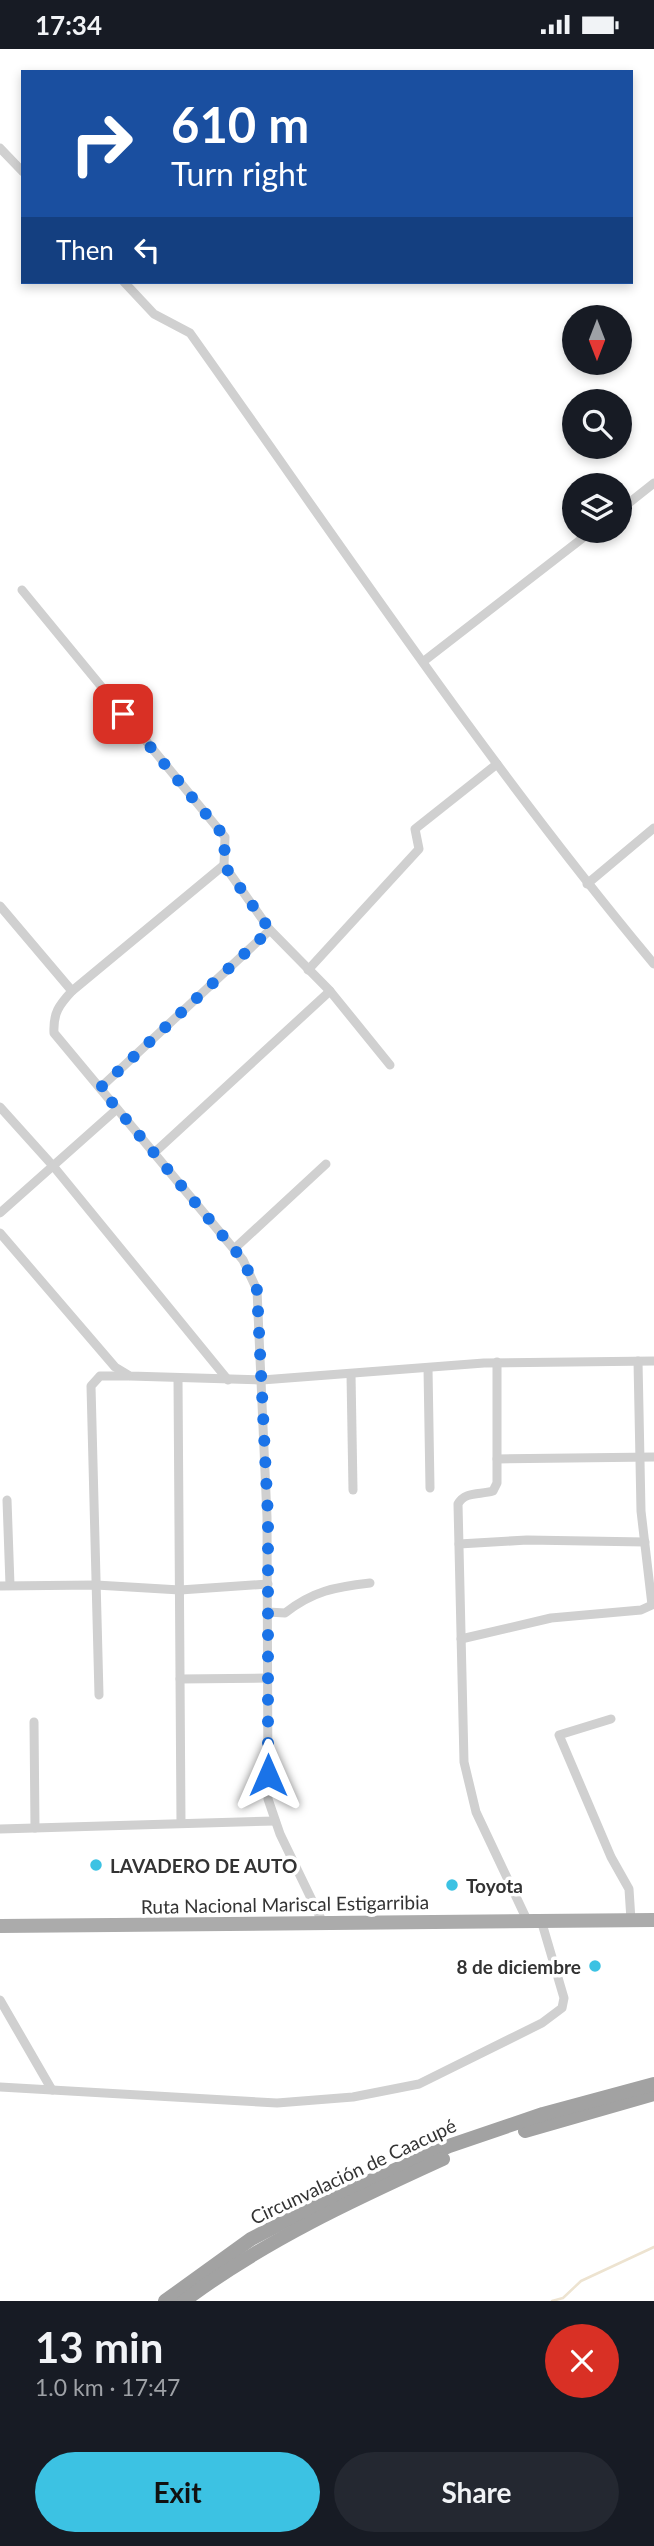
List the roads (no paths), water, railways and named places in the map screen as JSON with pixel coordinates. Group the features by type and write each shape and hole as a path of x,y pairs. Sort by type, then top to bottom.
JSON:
{"highway":[{"name":"Circunvalación de Caacupé","path":"164,2301 251,2239 316,2205 449,2146 543,2114 654,2084"},
{"name":"Circunvalación de Caacupé","path":"184,2301 262,2247 334,2208 451,2155 543,2125 654,2094"}],"main road":[{"name":"Ruta Nacional Mariscal Estigarribia","path":"0,1927 654,1920"}],"street":[{"path":"0,148 21,170"},
{"path":"126,284 154,314 190,333 497,764 587,884 654,964"},
{"path":"632,500 654,483"},
{"path":"424,661 576,543"},
{"path":"22,590 225,837 224,865 270,930 330,991 390,1065"},
{"path":"308,970 419,849 415,829 497,764"},
{"path":"587,884 654,828"},
{"path":"224,865 72,992 58,1007 53,1018 54,1033 243,1260 257,1290 268,1584 268,1799 275,1821 323,1923"},
{"path":"0,906 72,992"},
{"path":"100,1088 270,930"},
{"path":"153,1153 330,991"},
{"path":"0,1107 54,1167 228,1380"},
{"path":"0,1213 117,1109"},
{"path":"234,1249 326,1164"},
{"path":"0,1233 115,1367 130,1376"},
{"path":"461,1639 551,1618 642,1610 652,1605 640,1457 638,1361"},
{"path":"99,1695 91,1386 100,1375 262,1380 497,1362 654,1361"},
{"path":"0,2087 277,2103 353,2097 419,2084 542,2023 562,2008 564,1998 534,1920 475,1812 467,1774 458,1504 461,1497 494,1491 497,1459 497,1362"},
{"path":"428,1368 430,1488"},
{"path":"351,1374 353,1490"},
{"path":"178,1378 181,1823"},
{"path":"497,1459 654,1457"},
{"path":"8,1500 5,1585 96,1585 179,1590 268,1584"},
{"path":"459,1545 527,1540 645,1542"},
{"path":"268,1612 285,1613 294,1604 319,1595 326,1588 370,1583"},
{"path":"180,1679 268,1678"},
{"path":"611,1719 559,1735 611,1857 629,1889 631,1920"},
{"path":"34,1722 35,1828"},
{"path":"0,1829 275,1821"},
{"path":"0,2000 52,2090"}],"waterway":[{"path":"552,2301 563,2298 581,2281 654,2247"}],"place":[{"name":"LAVADERO DE AUTO","path":"96,1865"},
{"name":"Toyota","path":"452,1885"},
{"name":"8 de diciembre","path":"595,1966"}]}
